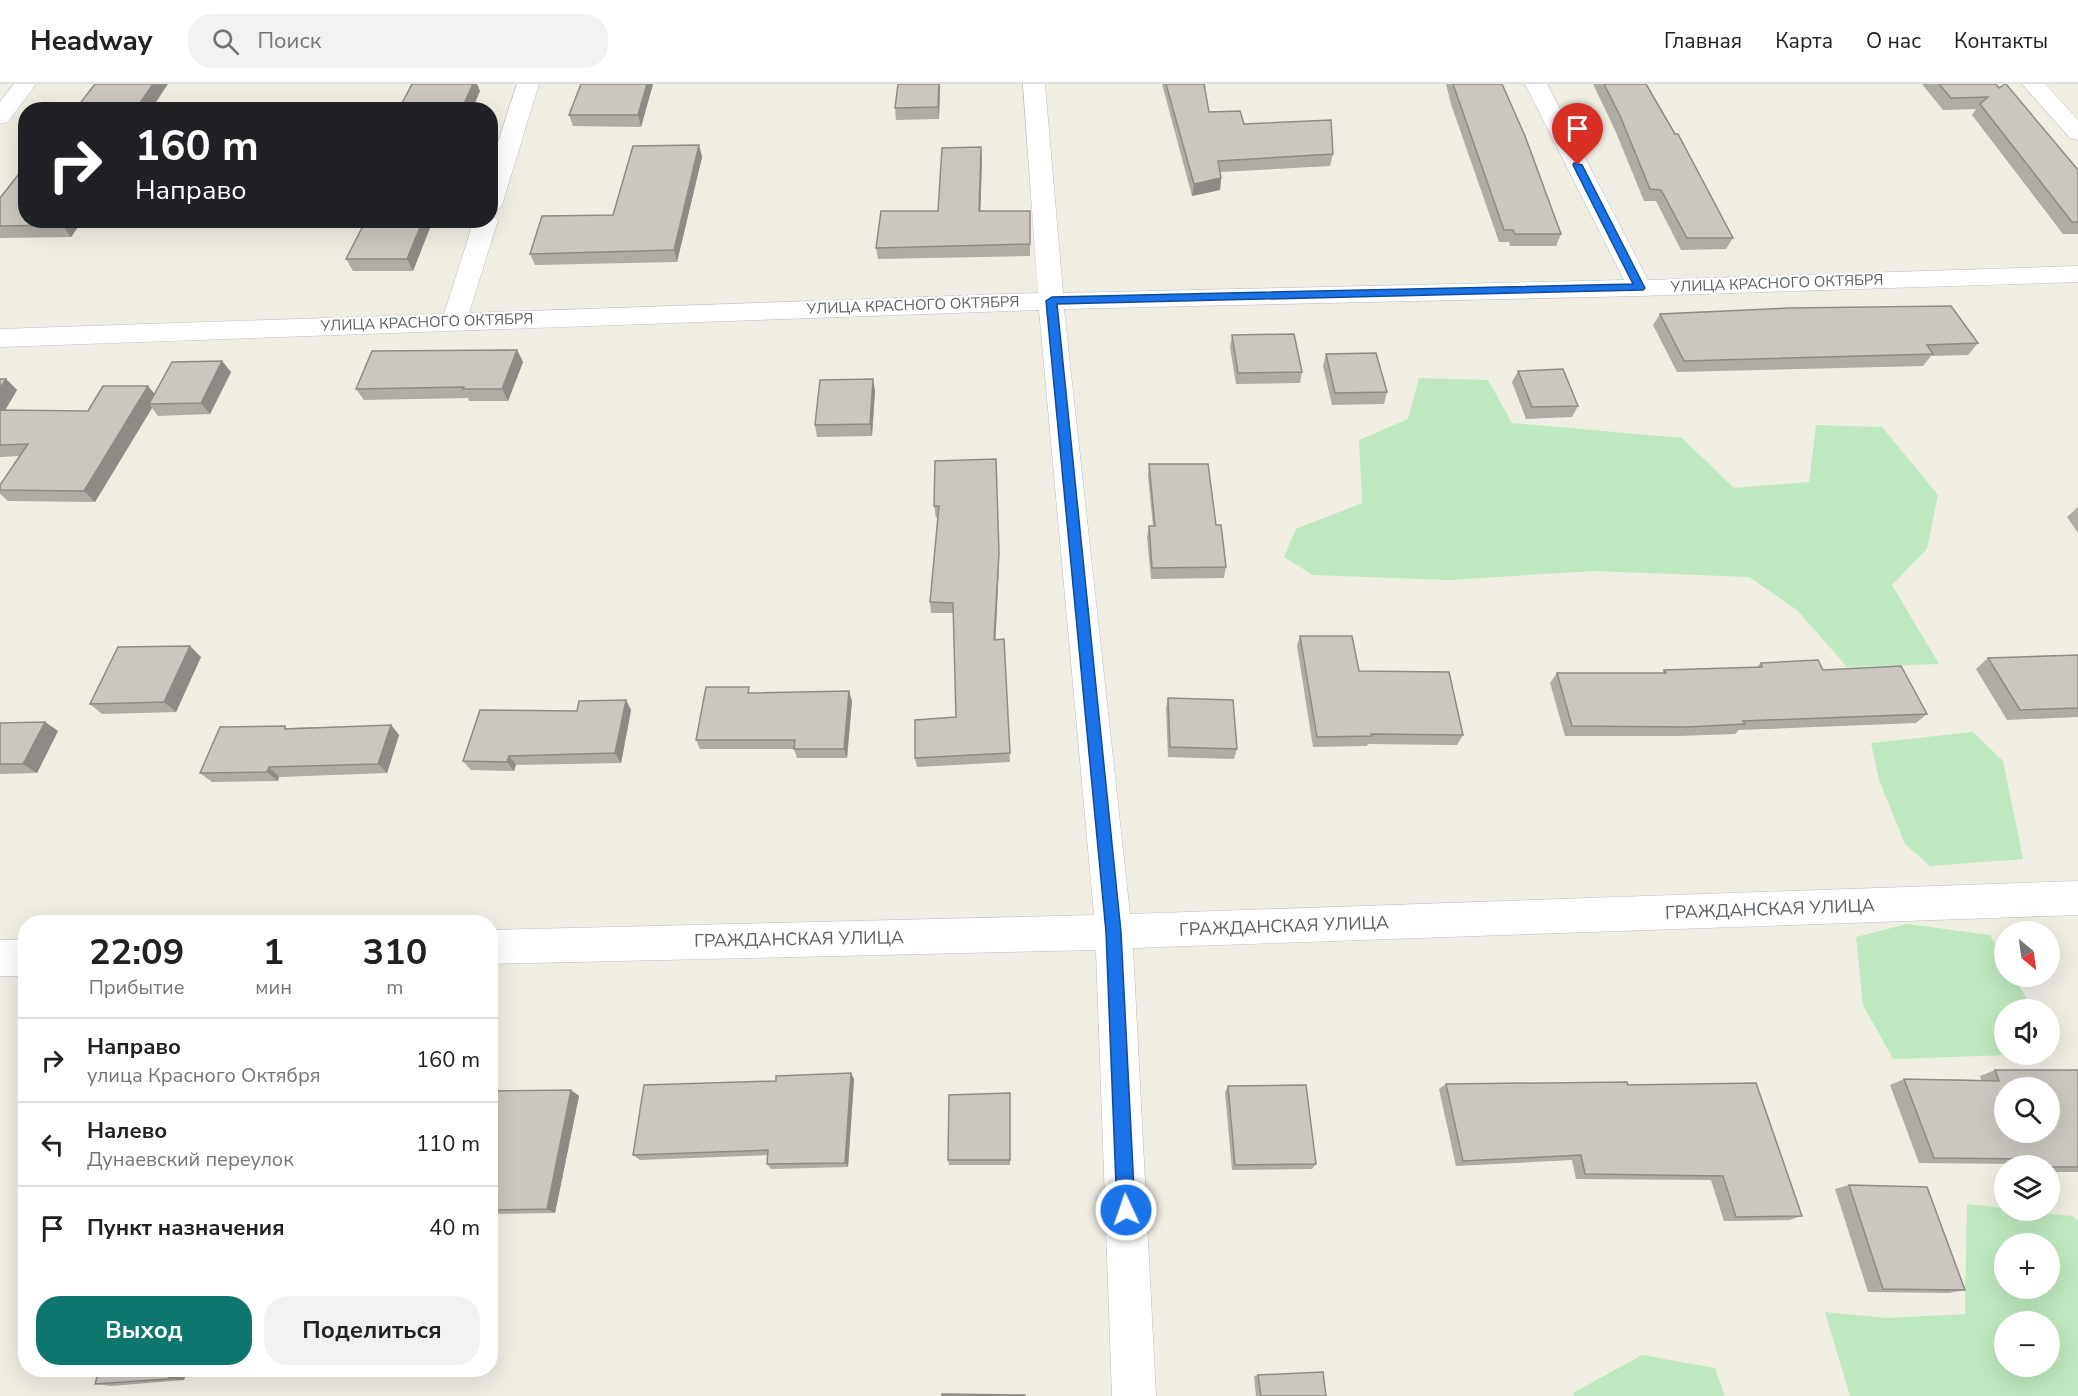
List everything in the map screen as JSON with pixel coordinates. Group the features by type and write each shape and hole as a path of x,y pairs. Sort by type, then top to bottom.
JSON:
{"street":[{"path":"0,117 24,84"},
{"path":"498,180 528,84"},
{"path":"1034,84 1052,301 1114,932 1134,1396"},
{"path":"1536,84 1640,288"},
{"path":"2033,84 2078,133"},
{"path":"454,321 483,228"},
{"name":"УЛИЦА КРАСНОГО ОКТЯБРЯ","path":"0,338 1052,301 1640,288 2078,274"},
{"name":"ГРАЖДАНСКАЯ УЛИЦА","path":"498,947 1114,932 2078,898"},
{"path":"0,958 18,958"}],"green space":[{"path":"1419,378 1488,380 1512,423 1682,438 1734,488 1809,482 1816,425 1882,427 1938,495 1927,549 1892,585 1939,664 1847,667 1797,610 1749,577 1593,571 1449,580 1313,575 1284,557 1296,529 1362,503 1359,440 1408,419"},
{"path":"1973,732 2003,761 2023,859 1930,866 1905,844 1879,780 1871,743"},
{"path":"1907,924 1990,935 1994,942 1994,987 2020,987 2027,999 1994,999 1994,1056 1893,1059 1863,1005 1856,937"},
{"path":"1967,1204 1994,1207 1994,1221 2060,1221 2060,1215 2072,1216 2078,1220 2078,1396 1850,1396 1825,1312 1887,1318 1965,1314"},
{"path":"1642,1355 1715,1368 1725,1396 1574,1396 1573,1393"}],"building":[{"path":"95,84 153,84 141,102 81,102"},
{"path":"412,84 473,84 465,102 403,102"},
{"path":"581,84 647,84 638,115 569,115"},
{"path":"898,84 939,84 938,107 895,108"},
{"path":"1166,84 1204,84 1209,112 1240,111 1244,124 1331,120 1333,154 1218,161 1221,178 1194,184"},
{"path":"1453,84 1502,84 1525,136 1561,234 1515,234 1513,230 1504,230"},
{"path":"1604,84 1646,84 1675,134 1678,134 1733,238 1687,238 1661,190 1650,189 1621,118"},
{"path":"1939,84 1996,84 1999,88 2006,84 2078,170 2078,222 2072,222 1980,104 1988,97 1951,98"},
{"path":"699,145 674,250 530,254 542,216 613,215 633,146"},
{"path":"981,147 979,211 1030,211 1030,244 876,248 881,211 938,211 942,148"},
{"path":"18,175 18,226 0,226 0,198"},
{"path":"362,228 420,228 407,259 346,259"},
{"path":"1951,306 1978,343 1927,345 1933,354 1684,361 1660,314 1789,308"},
{"path":"1294,334 1302,372 1238,373 1232,335"},
{"path":"517,350 502,389 463,389 464,387 356,389 372,351"},
{"path":"1376,353 1387,392 1335,393 1326,354"},
{"path":"222,361 201,403 149,404 172,362"},
{"path":"1563,369 1578,406 1532,407 1518,371"},
{"path":"0,379 6,379 0,388"},
{"path":"873,379 870,424 815,425 820,380"},
{"path":"103,386 148,386 84,491 0,490 0,485 28,444 0,445 0,410 88,411"},
{"path":"996,459 999,553 994,640 1004,639 1010,753 915,758 915,720 956,717 953,603 930,602 939,506 934,506 935,461"},
{"path":"1149,464 1208,464 1216,525 1221,525 1226,567 1152,568 1149,526 1155,526"},
{"path":"1300,636 1352,636 1359,671 1449,672 1463,735 1371,734 1372,736 1317,737"},
{"path":"190,646 164,702 90,704 118,647"},
{"path":"2078,655 2078,708 2020,710 1988,658"},
{"path":"1818,660 1823,670 1901,666 1927,714 1743,721 1745,724 1688,727 1572,726 1557,673 1666,673 1664,670 1762,667 1761,663"},
{"path":"706,687 749,687 748,693 849,691 844,749 794,749 795,740 696,740"},
{"path":"1168,698 1233,700 1237,749 1170,747"},
{"path":"626,700 615,753 509,756 507,762 463,761 480,710 577,711 579,701"},
{"path":"45,722 23,764 0,764 0,723"},
{"path":"391,725 378,764 269,767 267,772 200,773 220,727 285,726 285,729"},
{"path":"1995,1070 2078,1070 2078,1167 2060,1167 2060,1155 1994,1155 1994,1159 1934,1158 1904,1079 1994,1081 1994,1143 2060,1143 2060,1077 1998,1077"},
{"path":"851,1073 845,1163 767,1164 768,1150 633,1155 644,1085 776,1081 776,1076"},
{"path":"1627,1082 1628,1085 1756,1083 1802,1216 1736,1217 1723,1176 1585,1174 1581,1155 1463,1161 1446,1084"},
{"path":"1306,1085 1316,1164 1235,1165 1228,1086"},
{"path":"571,1090 547,1209 498,1210 498,1091"},
{"path":"1010,1093 1010,1160 948,1160 949,1095"},
{"path":"1849,1185 1927,1187 1965,1290 1883,1289"},
{"path":"1323,1372 1326,1396 1261,1396 1258,1375"},
{"path":"97,1377 169,1377 168,1379 95,1384"},
{"path":"942,1394 1025,1395 1025,1396 942,1396"}],"route":[{"path":"1126,1210 1114,932 1052,301 1640,288 1578,165"}]}
